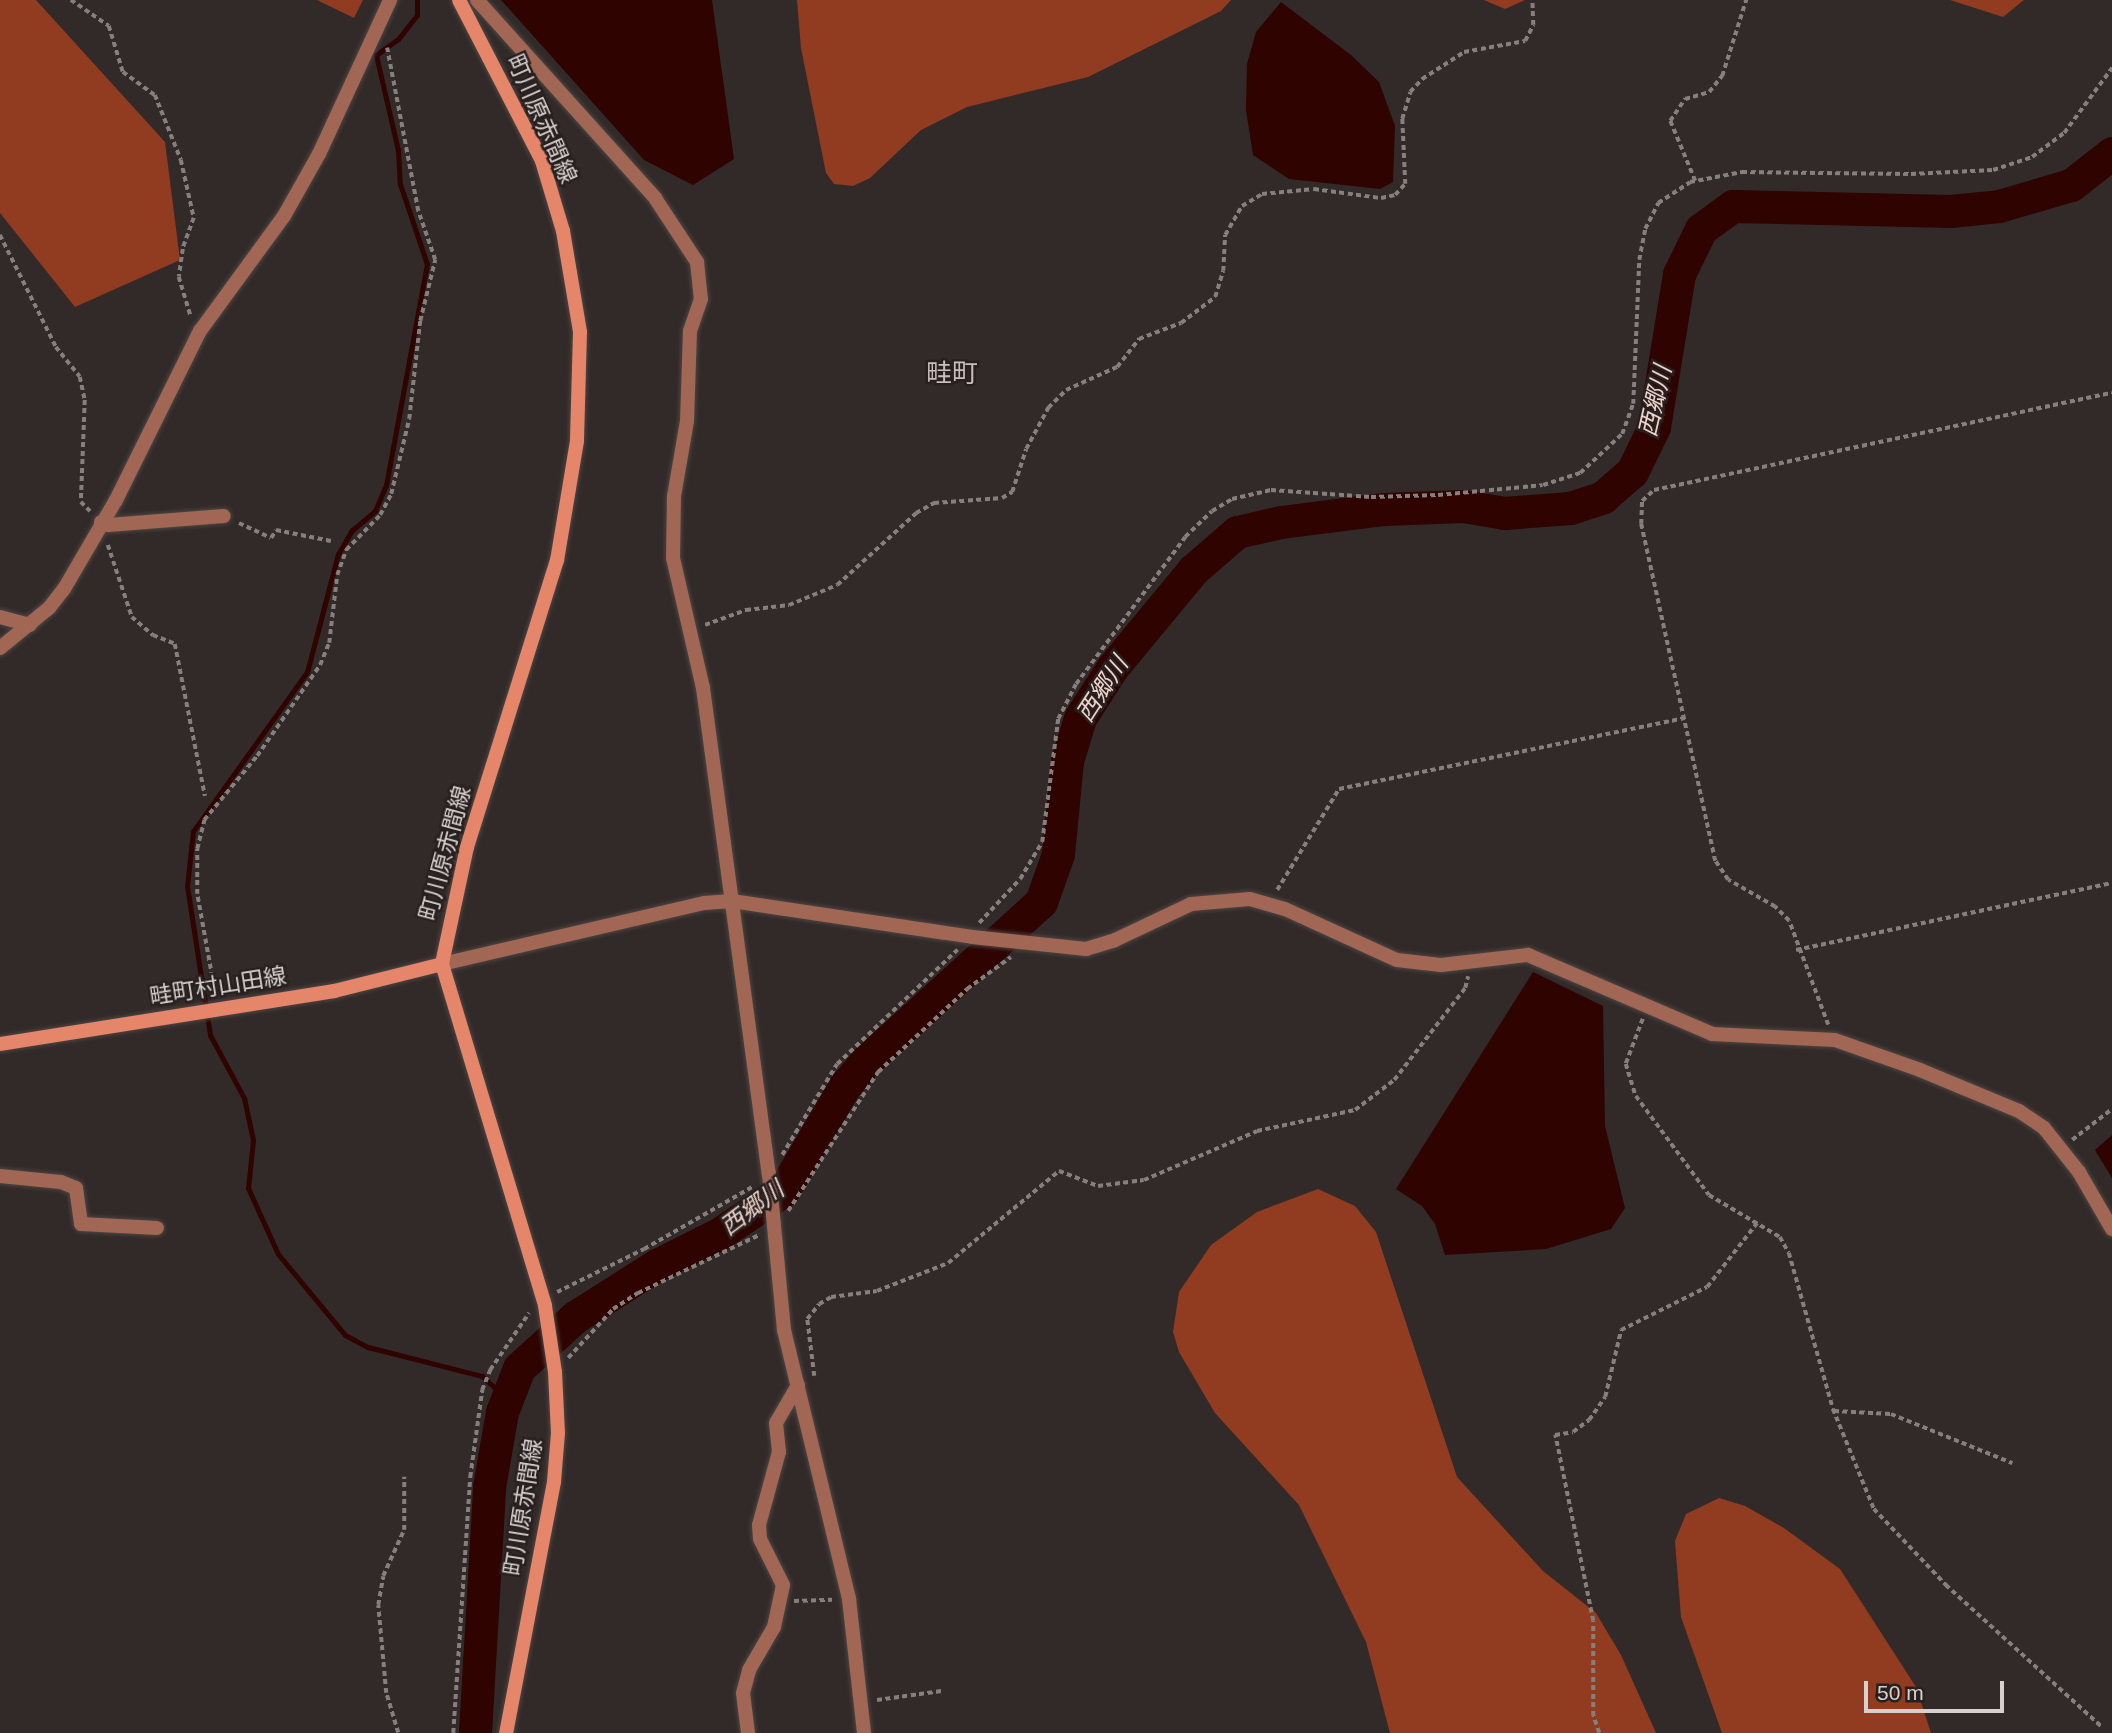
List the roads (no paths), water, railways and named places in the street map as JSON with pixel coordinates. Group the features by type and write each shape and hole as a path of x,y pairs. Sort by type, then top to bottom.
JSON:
{"main road":[{"name":"町川原赤間線","path":"459,0 541,161 563,231 580,332 577,441 557,560 467,847 442,964 544,1302 555,1372 558,1433 554,1482 506,1733"},
{"name":"畦町村山田線","path":"0,1044 334,991 442,964"}],"street":[{"path":"0,648 30,625 64,589 105,523 200,331 290,205 319,155 390,0"},
{"path":"477,0 655,198 698,262 701,299 690,331 687,421 674,508 673,558 703,688 769,1177 784,1330 849,1599 864,1733"},
{"path":"105,523 224,516"},
{"path":"0,617 30,625"},
{"path":"442,964 704,903 732,901 969,937 1086,949 1210,899 1269,902 1397,960 1441,965 1528,955 1712,1034 1835,1040 2020,1111 2062,1148 2112,1229"},
{"path":"0,1176 61,1182 76,1188 81,1224 157,1228"},
{"path":"748,1733 743,1693 749,1670 774,1627 782,1601 783,1585 760,1539 759,1525 779,1452 776,1423 798,1385"}],"waterway":[{"path":"417,0 417,15 398,39 376,55 398,150 400,184 427,264 386,485 375,511 352,530 338,554 307,672 193,831 187,886 210,1035 244,1098 253,1140 248,1188 278,1254 345,1335 368,1347 482,1376 506,1398"},
{"name":"西郷川","path":"475,1733 489,1487 502,1412 519,1368 575,1317 657,1265 719,1234 783,1191 844,1087 865,1062 1041,902 1058,854 1067,761 1080,718 1112,668 1193,570 1237,532 1281,522 1384,509 1463,506 1504,513 1570,508 1603,497 1632,472 1654,427 1679,274 1701,229 1733,206 1950,211 1999,206 2071,185 2112,153"}],"district":[{"name":"畦町","path":"952,374"}]}
